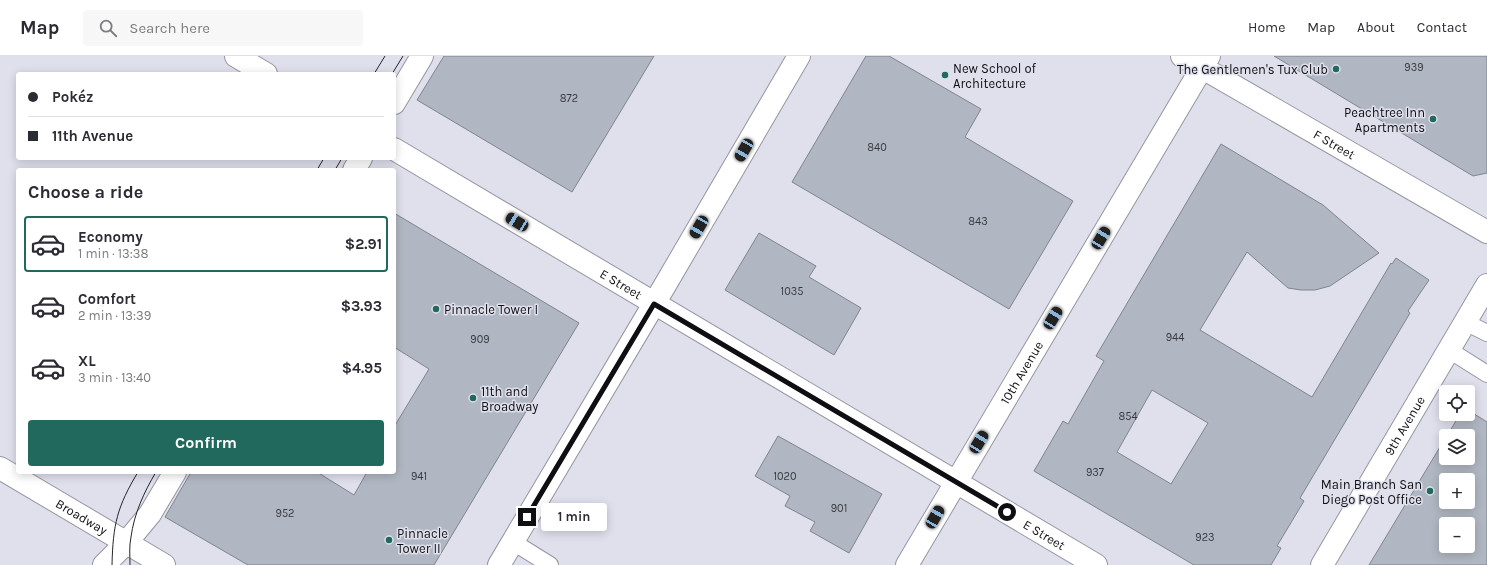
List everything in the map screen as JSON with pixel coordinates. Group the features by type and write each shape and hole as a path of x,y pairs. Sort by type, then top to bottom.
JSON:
{"main road":[{"path":"236,56 263,72"},
{"path":"396,100 422,56"},
{"path":"499,565 799,56"},
{"name":"F Street","path":"1182,56 1206,62 1487,232"},
{"name":"10th Avenue","path":"907,565 1206,62"},
{"name":"E Street","path":"396,150 1096,565"},
{"name":"9th Avenue","path":"1322,565 1487,285"},
{"name":"Broadway","path":"0,468 164,565"},
{"path":"104,565 126,543 150,514 174,474"}],"lane":[{"path":"1465,322 1487,334"},
{"path":"1449,350 1487,374"},
{"path":"513,542 550,565"}],"building":[{"path":"444,56 654,56 572,192 417,100"},
{"path":"866,56 889,56 981,109 965,137 1073,201 1009,309 792,182"},
{"name":"Peachtree Inn Apartments","path":"1274,56 1487,56 1487,173 1473,176"},
{"path":"1221,144 1323,205 1379,253 1330,286 1315,290 1301,290 1288,288 1247,252 1200,330 1312,397 1391,263 1392,264 1396,258 1429,280 1408,311 1410,313 1300,498 1304,501 1277,546 1281,548 1271,565 1194,565 1034,471 1063,421 1068,424 1104,361 1096,356","holes":["1152,390 1208,423 1171,484 1117,452"]},
{"name":"11th and Broadway","path":"396,214 579,323 434,565 248,565 165,517 190,474 320,474 354,495 366,474 396,474 396,424 429,369 396,348"},
{"path":"759,233 816,266 809,277 861,308 834,355 725,290"},
{"name":"Main Branch San Diego Post Office","path":"1475,414 1487,422 1487,565 1369,565 1439,449 1439,465 1475,465 1475,429 1451,429 1456,421 1475,421"},
{"path":"778,436 882,494 849,553 810,531 815,522 785,506 790,496 755,476"}],"tram line":[{"path":"375,72 385,56"},
{"path":"393,72 403,56"},
{"path":"318,168 323,160"},
{"path":"336,168 341,160"},
{"path":"112,565 115,527 118,516 125,496 137,474"},
{"path":"130,565 130,544 134,520 147,487 155,474"}],"place":[{"name":"The Gentlemen's Tux Club","path":"1336,69"},
{"name":"New School of Architecture","path":"945,75"},
{"name":"Peachtree Inn Apartments","path":"1433,119"},
{"name":"Pinnacle Tower I","path":"436,309"},
{"name":"11th and Broadway","path":"473,398"},
{"name":"Main Branch San Diego Post Office","path":"1430,491"},
{"name":"Pinnacle Tower II","path":"389,540"}],"route":[{"path":"527,517 654,304 1007,512"}]}
